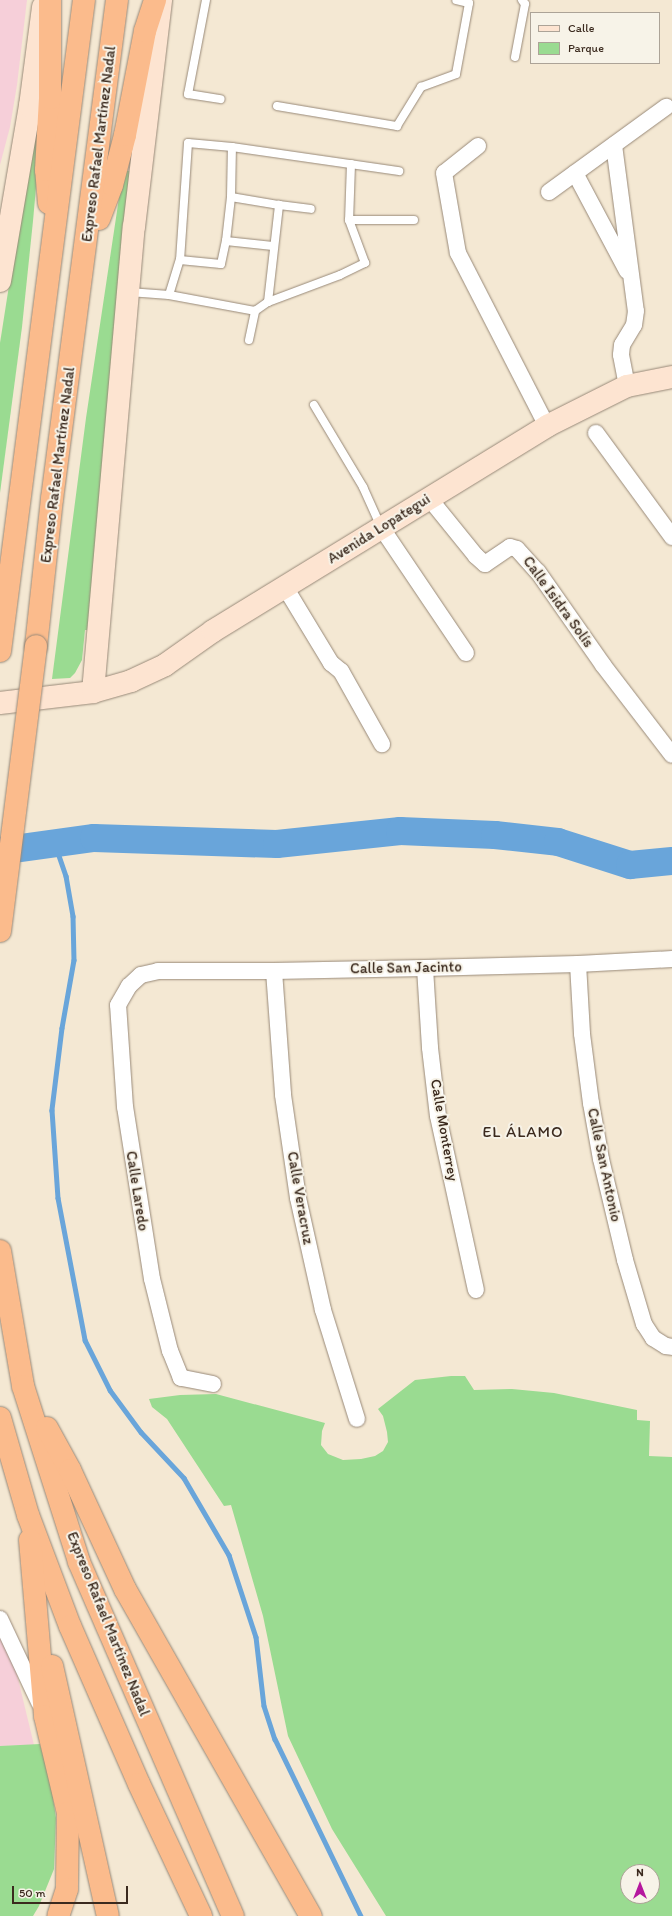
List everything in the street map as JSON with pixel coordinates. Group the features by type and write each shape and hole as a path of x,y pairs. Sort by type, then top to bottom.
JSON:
{"highway":[{"path":"50,0 50,98 46,170 52,246"},
{"path":"0,651 84,0"},
{"name":"Expreso Rafael Martínez Nadal","path":"0,931 36,646 52,499 86,252 117,0"},
{"path":"86,252 112,185 125,135 145,31 155,0"},
{"name":"Expreso Rafael Martínez Nadal","path":"0,1251 23,1386 79,1562 233,1916"},
{"path":"23,1386 70,1470 125,1589 311,1916"},
{"path":"0,1418 28,1515 73,1633 139,1784 201,1916"},
{"path":"28,1515 45,1716 68,1813 82,1848 95,1901 103,1916"},
{"path":"34,1597 66,1722 108,1916"},
{"path":"58,1916 67,1889 68,1813"}],"street":[{"path":"0,281 30,106 44,0"},
{"path":"93,692 128,292 161,0"},
{"path":"549,192 666,107"},
{"path":"614,145 636,311 634,325 622,345 621,356 627,386"},
{"path":"478,146 444,173 458,253 547,426"},
{"path":"575,173 632,281"},
{"name":"Avenida Lopategui","path":"0,703 93,692 131,681 165,665 213,632 547,426 627,386 672,376"},
{"path":"596,433 672,537"},
{"name":"Calle Isidra Solís","path":"429,498 476,556 485,564 510,547 518,549 538,572 603,665 672,755"},
{"path":"381,527 466,654"},
{"path":"285,587 331,663 341,671 382,744"},
{"name":"Calle San Jacinto","path":"141,975 158,971 274,971 425,968 578,964 672,959"},
{"name":"Calle San Antonio","path":"578,964 582,1034 591,1103 601,1159 625,1260 644,1324 653,1338 666,1346 672,1347"},
{"name":"Calle Monterrey","path":"425,968 430,1048 438,1116 476,1290"},
{"name":"Calle Veracruz","path":"274,971 283,1095 298,1198 323,1310 357,1419"},
{"name":"Calle Laredo","path":"141,975 128,986 118,1005 125,1107 152,1279 170,1351 181,1378 213,1384"},
{"path":"0,1618 26,1671 45,1716"}],"lane":[{"path":"206,0 188,94 221,99"},
{"path":"277,106 397,126 421,87 456,74 469,3 456,0"},
{"path":"515,57 525,4 522,0"},
{"path":"169,295 180,260 188,143 232,147 399,171"},
{"path":"180,260 221,264 226,241 231,197 232,147"},
{"path":"249,340 255,311 268,302 340,275 365,262 348,220 352,164"},
{"path":"231,197 311,209"},
{"path":"268,302 279,205"},
{"path":"348,220 414,220"},
{"path":"226,241 274,246"},
{"path":"128,292 169,295 255,311"},
{"path":"314,405 363,487 381,527"}],"shaded area":[{"path":"0,0 27,0 17,85 10,127 0,165"},
{"path":"0,1627 13,1658 34,1745 0,1746"}],"green space":[{"path":"35,120 42,120 33,221 22,327 0,493 0,343"},
{"path":"123,171 132,171 90,630 85,630 82,660 75,673 70,678 52,679 86,418"},
{"path":"465,1376 474,1390 512,1389 554,1393 637,1410 637,1420 650,1421 649,1456 672,1457 672,1916 386,1916 332,1829 288,1736 263,1616 231,1505 224,1506 167,1419 152,1407 149,1399 180,1395 216,1394 325,1423 322,1431 321,1445 328,1454 343,1460 361,1459 375,1456 383,1451 388,1442 387,1432 383,1416 378,1409 415,1380"},
{"path":"40,1744 51,1784 56,1818 54,1869 39,1906 33,1916 0,1916 0,1746"}],"waterway":[{"path":"0,851 94,838 277,844 400,831 495,835 558,842 630,865 672,861"},
{"path":"55,844 66,876 73,916 74,960 62,1028 52,1110 58,1198 85,1340 110,1390 141,1432 184,1478 229,1555 256,1637 264,1706 275,1739 361,1916"}],"district":[{"name":"EL ÁLAMO","path":"523,1132"}]}
